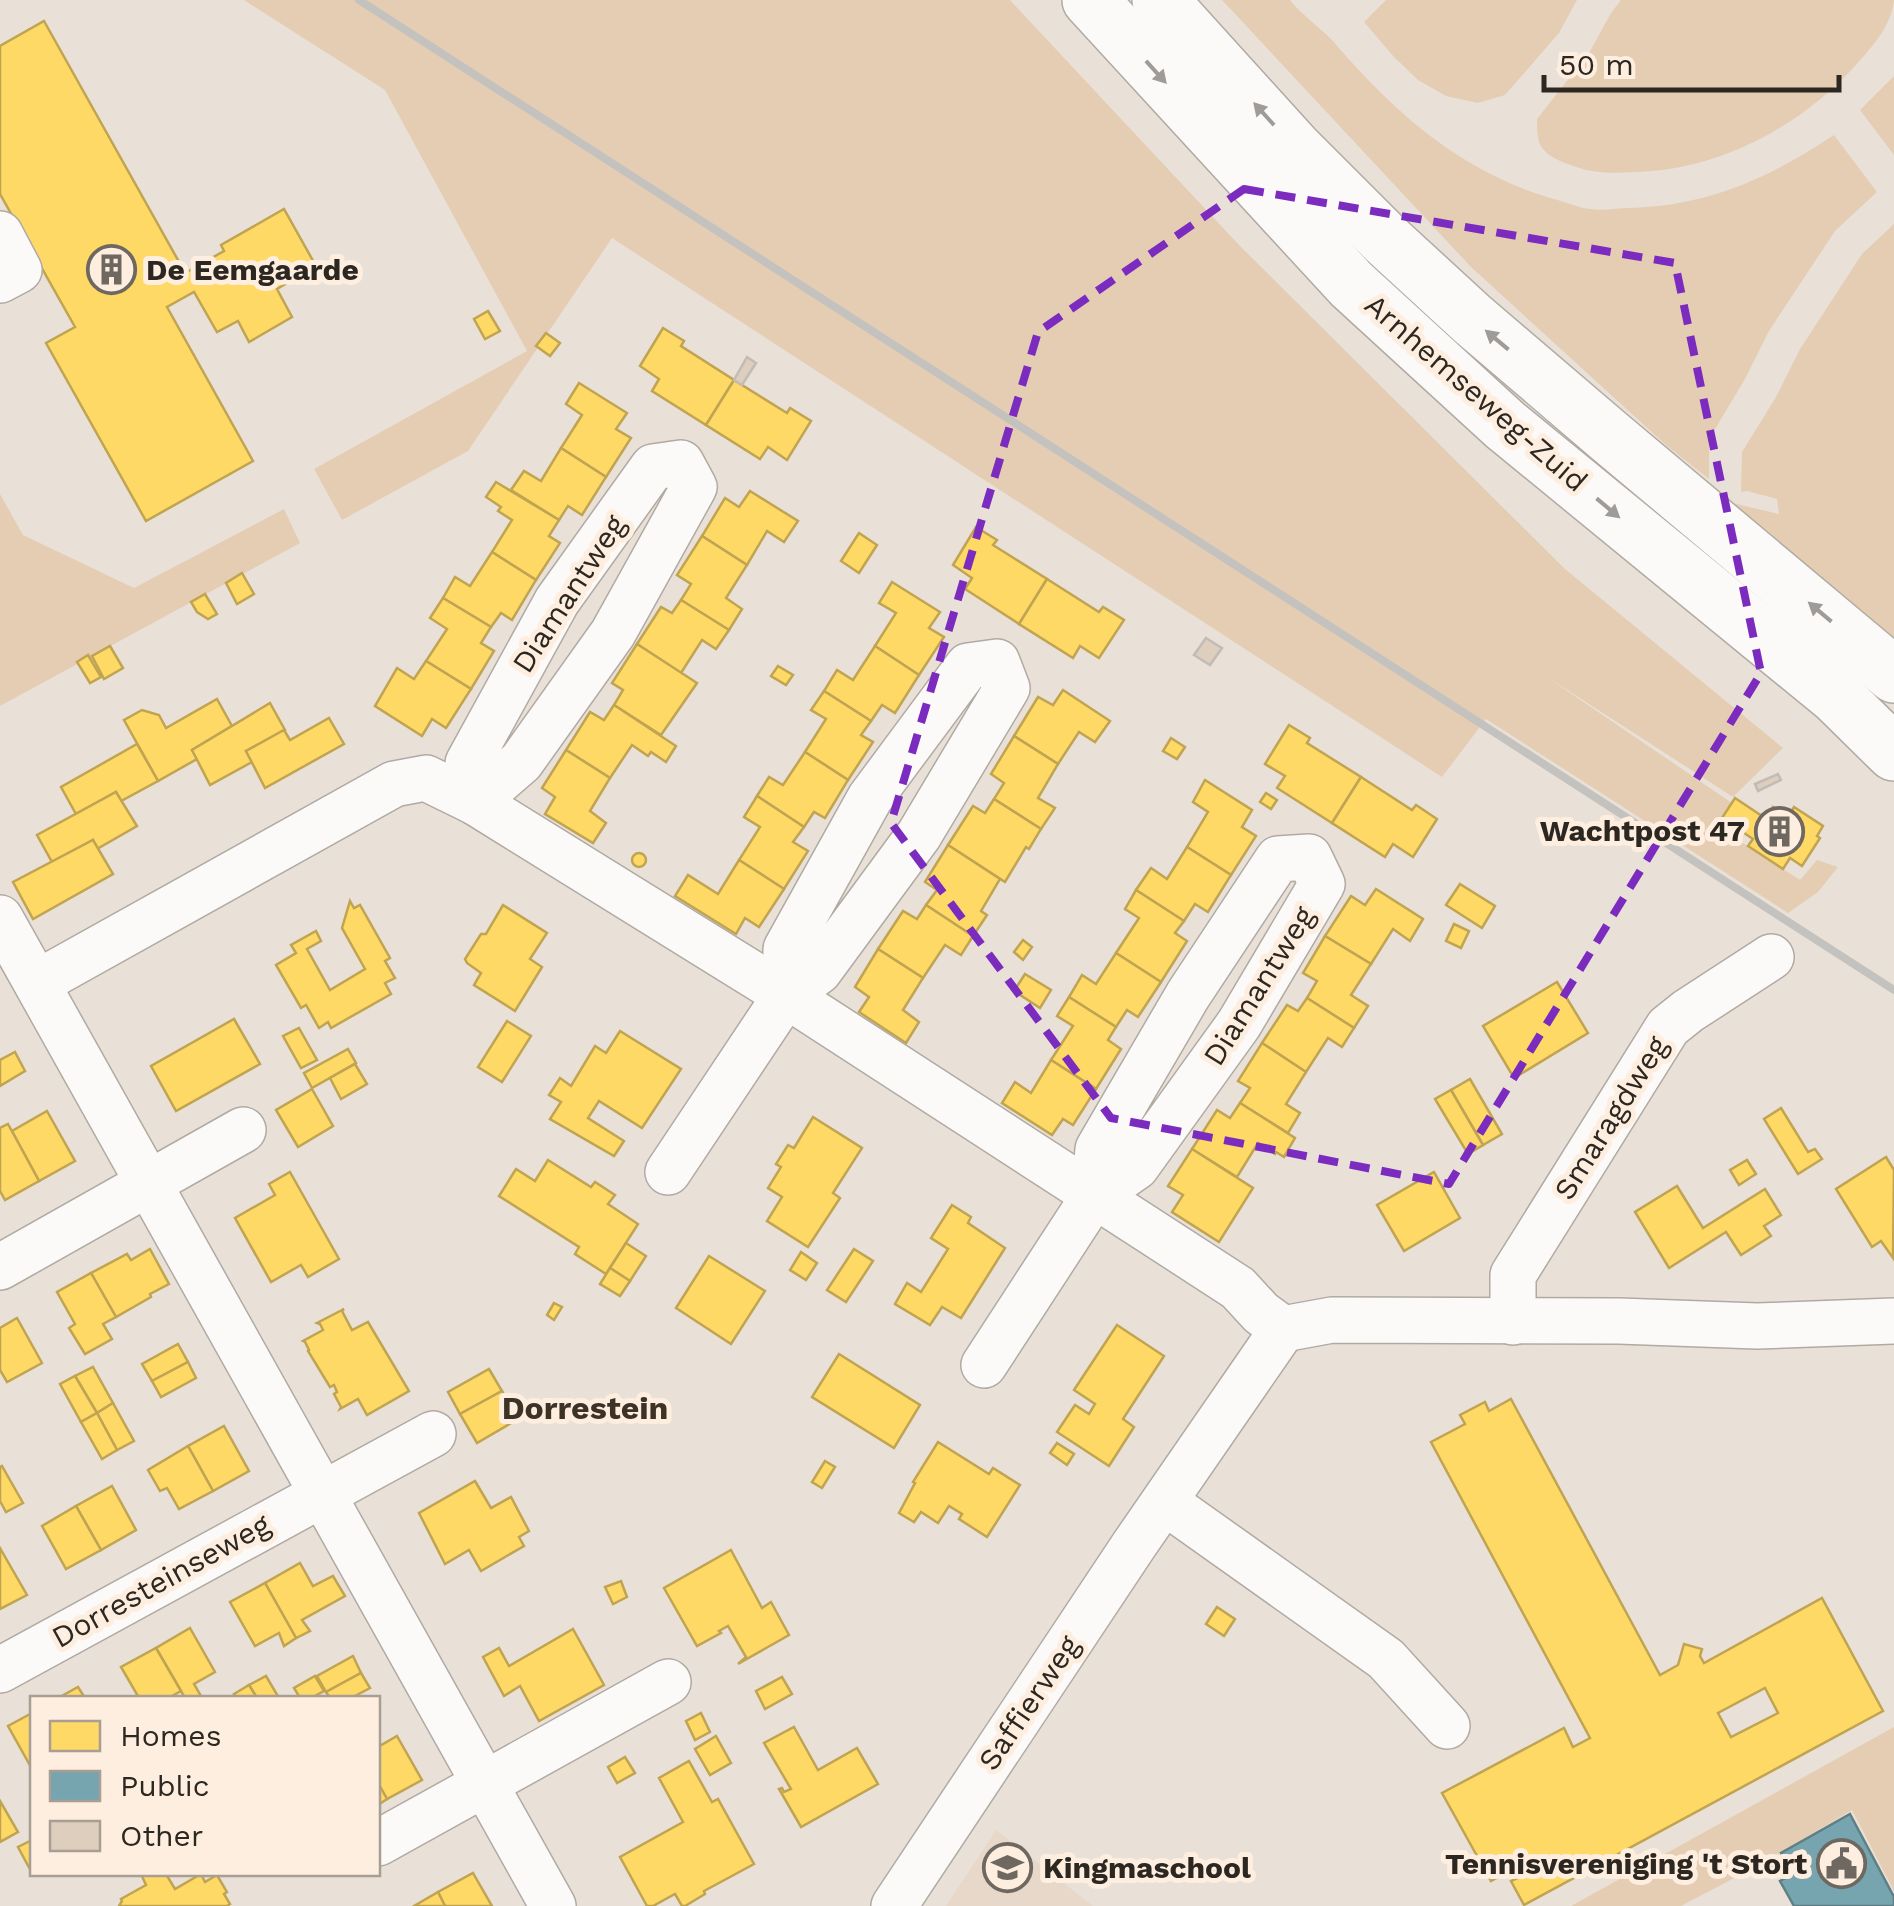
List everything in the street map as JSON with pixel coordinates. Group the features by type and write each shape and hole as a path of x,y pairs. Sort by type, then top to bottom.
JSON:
{"main road":[{"name":"Arnhemseweg-Zuid","path":"1090,0 1362,295 1505,425 1836,696 1894,752"},
{"name":"Arnhemseweg-Zuid","path":"1160,0 1385,240 1610,438 1894,675"}],"street":[{"path":"0,234 20,270 0,280"},
{"name":"Diamantweg","path":"682,463 694,487 613,633 520,762 475,802 468,762 557,601 653,467 682,463"},
{"path":"668,1172 786,995 818,971 919,835 1007,688 997,662 968,666 870,798 786,949 786,995"},
{"path":"37,983 394,784 426,778 475,802 786,995 1238,1288 1260,1313 1283,1328 1332,1320 1619,1321 1756,1326 1894,1321"},
{"name":"Diamantweg","path":"984,1365 1094,1196 1136,1167 1239,1024 1322,884 1309,857 1278,860 1188,994 1098,1149 1094,1196"},
{"path":"0,918 554,1906"},
{"name":"Smaragdweg","path":"1513,1322 1513,1275 1668,1028 1771,957"},
{"path":"0,1268 243,1130"},
{"path":"1756,1326 1894,1347"},
{"name":"Saffierweg","path":"894,1906 1283,1328"},
{"name":"Dorresteinseweg","path":"0,1670 433,1434"},
{"path":"1165,1502 1386,1659 1447,1726"},
{"path":"380,1842 668,1682"}],"highlighted area":[{"path":"1244,189 1675,263 1761,673 1449,1184 1111,1118 891,823 1038,332"}],"shaded area":[{"path":"244,0 1010,0 1239,245 1565,569 1783,748 1733,797 1544,675 1732,803 1718,827 1800,880 1817,860 1838,867 1818,892 1788,913 1486,719 1442,777 612,238 468,451 342,520 314,469 527,351 385,90"},
{"path":"1222,0 1290,0 1385,97 1435,140 1521,188 1582,207 1600,210 1658,206 1711,195 1786,164 1834,135 1877,192 1835,231 1769,331 1709,439 1709,479 1667,446 1471,267"},
{"path":"1386,0 1577,0 1559,33 1505,95 1478,103 1446,96 1418,80 1394,57 1364,22"},
{"path":"1621,0 1894,0 1875,43 1834,87 1757,141 1698,163 1667,169 1591,171 1545,152 1538,140 1537,119 1589,53"},
{"path":"1894,76 1894,155 1860,110"},
{"path":"1894,224 1894,659 1707,497 1779,514 1777,499 1741,492 1742,452 1800,349 1862,254"},
{"path":"0,494 23,535 134,588 284,509 300,543 0,706"},
{"path":"1894,1727 1894,1891 1852,1810 1681,1906 1571,1906"},
{"name":"Kingmaschool","path":"996,1830 1093,1906 946,1906"}],"building: Homes":[{"name":"De Eemgaarde","path":"44,21 183,269 176,272 178,277 224,251 221,245 284,209 316,266 277,289 292,317 249,342 238,321 217,332 194,292 167,307 253,461 146,521 46,343 75,327 0,194 0,46"},
{"path":"488,311 500,331 485,339 474,319"},
{"path":"663,328 684,341 681,346 734,380 706,425 652,391 659,379 640,366"},
{"path":"546,333 560,343 550,356 536,346"},
{"path":"734,380 787,413 790,408 811,421 787,460 768,447 760,459 706,425"},
{"path":"579,383 627,413 616,429 631,438 606,477 561,448 582,415 566,404"},
{"path":"561,448 606,477 582,515 568,506 559,520 511,490 524,471 541,481"},
{"path":"496,482 559,520 549,536 560,543 536,580 492,552 512,520 486,497"},
{"path":"750,491 798,521 784,542 767,531 747,565 702,536 725,498 739,507"},
{"path":"976,527 997,540 993,545 1047,579 1019,624 965,589 972,578 953,565"},
{"path":"859,533 877,545 859,573 841,561"},
{"path":"702,536 747,565 726,598 742,609 729,630 681,600 691,584 677,575"},
{"path":"492,552 536,580 512,620 501,613 491,627 443,598 455,577 470,586"},
{"path":"242,573 254,594 237,604 226,583"},
{"path":"1047,579 1099,612 1103,607 1124,620 1099,658 1080,646 1073,658 1019,624"},
{"path":"892,582 940,612 929,628 944,637 919,675 875,646 896,613 879,603"},
{"path":"205,594 217,614 208,619 191,602"},
{"path":"443,598 491,627 481,643 494,651 471,689 426,661 447,629 430,618"},
{"path":"681,600 729,630 716,649 702,640 681,673 637,644 661,607 672,613"},
{"path":"637,644 697,683 661,735 614,705 623,690 612,683"},
{"path":"110,646 123,668 104,679 92,656"},
{"path":"875,646 919,675 895,713 882,705 871,721 824,691 837,670 853,680"},
{"path":"88,655 101,677 90,683 77,662"},
{"path":"426,661 471,689 446,728 432,719 422,736 375,706 397,668 414,679"},
{"path":"778,666 793,675 786,685 771,676"},
{"path":"1063,690 1110,721 1095,742 1079,732 1058,764 1014,736 1038,697 1053,705"},
{"path":"824,691 871,721 861,735 873,742 848,780 805,752 826,719 811,710"},
{"path":"217,699 232,726 192,750 197,759 158,781 124,720 142,710 159,715 166,728"},
{"path":"270,703 285,730 246,751 252,762 210,785 192,750"},
{"path":"614,705 676,746 666,762 632,745 610,778 566,750 590,712 604,720"},
{"path":"329,718 344,744 265,788 246,751 284,730 290,740"},
{"path":"1289,725 1310,738 1307,743 1361,777 1332,823 1277,788 1285,776 1265,764"},
{"path":"1014,736 1058,764 1038,798 1055,808 1041,829 994,799 1004,783 991,774"},
{"path":"1171,738 1185,747 1177,759 1163,751"},
{"path":"137,744 158,781 121,801 116,792 76,814 61,787"},
{"path":"566,750 610,778 590,811 606,823 593,843 545,814 555,797 542,788"},
{"path":"805,752 848,780 825,818 814,812 804,827 757,796 769,777 783,785"},
{"path":"1361,777 1412,810 1416,805 1437,819 1413,857 1393,844 1385,857 1332,823"},
{"path":"1205,780 1252,810 1242,827 1256,836 1231,875 1187,847 1208,812 1193,802"},
{"path":"116,792 137,826 97,849 93,840 52,862 37,835"},
{"path":"1266,793 1277,800 1271,809 1260,802"},
{"path":"757,796 804,827 793,842 808,851 784,889 739,860 760,827 744,817"},
{"name":"Wachtpost 47","path":"1735,798 1765,818 1773,807 1788,817 1794,807 1823,826 1802,866 1790,858 1783,869 1748,846 1753,839 1722,818"},
{"path":"994,799 1041,829 1005,882 948,845 973,806 985,813"},
{"path":"93,840 113,874 33,919 13,882"},
{"path":"948,845 1000,879 981,911 987,915 973,936 926,905 937,890 925,882"},
{"path":"1187,847 1231,875 1208,912 1195,904 1184,921 1136,890 1151,868 1167,879"},
{"path":"639,853 646,860 639,867 632,860"},
{"path":"739,860 784,889 759,927 745,918 736,934 675,896 688,875 718,894"},
{"path":"1460,884 1495,906 1482,928 1446,905"},
{"path":"1376,889 1423,919 1410,941 1393,929 1371,964 1325,936 1351,896 1365,905"},
{"path":"1136,890 1184,921 1175,933 1187,941 1161,982 1116,953 1139,918 1125,909"},
{"path":"350,901 354,908 360,905 390,958 385,961 395,978 385,983 391,994 331,1028 328,1022 319,1028 306,1005 301,1008 276,965 296,953 291,945 316,931 321,941 307,949 330,990 365,969 342,928"},
{"path":"503,905 547,933 530,959 542,967 515,1011 474,985 481,973 465,959"},
{"path":"926,905 973,936 961,955 945,945 923,978 878,949 903,911 917,919"},
{"path":"1454,924 1469,931 1461,948 1446,941"},
{"path":"1325,936 1371,964 1351,995 1368,1006 1354,1028 1307,998 1317,981 1303,973"},
{"path":"1023,940 1032,947 1023,960 1014,952"},
{"path":"878,949 923,978 903,1010 919,1022 906,1043 859,1012 869,997 855,987"},
{"path":"1116,953 1161,982 1138,1017 1127,1010 1116,1027 1069,997 1082,975 1096,984"},
{"path":"1025,974 1051,990 1040,1008 1014,991"},
{"path":"1557,982 1588,1033 1514,1078 1483,1026"},
{"path":"1069,997 1116,1027 1108,1040 1121,1049 1096,1089 1051,1060 1073,1026 1057,1016"},
{"path":"1307,998 1354,1028 1342,1047 1328,1038 1306,1072 1262,1043 1287,1005 1298,1011"},
{"path":"234,1019 260,1064 176,1111 151,1066"},
{"path":"507,1021 531,1036 502,1082 478,1067"},
{"path":"299,1028 317,1060 301,1068 283,1036"},
{"path":"620,1031 681,1069 642,1128 599,1101 588,1118 624,1141 614,1156 550,1119 561,1102 549,1095 560,1078 571,1086 595,1046 606,1053"},
{"path":"1262,1043 1306,1072 1286,1104 1300,1113 1288,1133 1240,1103 1250,1088 1238,1081"},
{"path":"348,1049 356,1063 312,1088 304,1073"},
{"path":"15,1052 25,1071 0,1086 0,1060"},
{"path":"1051,1060 1096,1089 1073,1125 1063,1119 1052,1135 1002,1103 1015,1082 1031,1093"},
{"path":"355,1064 367,1084 341,1099 330,1078"},
{"path":"1470,1079 1502,1134 1483,1145 1451,1090"},
{"path":"312,1089 333,1126 298,1147 276,1110"},
{"path":"1451,1090 1483,1145 1468,1154 1435,1099"},
{"path":"1240,1103 1295,1138 1284,1157 1258,1143 1237,1177 1192,1149 1217,1110 1230,1118"},
{"path":"1781,1108 1808,1152 1815,1149 1822,1159 1798,1174 1764,1119"},
{"path":"47,1111 75,1161 39,1181 12,1131"},
{"path":"813,1117 862,1148 833,1193 840,1198 808,1247 767,1221 782,1197 768,1188 788,1145 794,1148"},
{"path":"8,1124 39,1181 5,1200 0,1191 0,1128"},
{"path":"1192,1149 1253,1188 1219,1242 1172,1212 1183,1195 1168,1186"},
{"path":"1886,1157 1894,1170 1893,1258 1881,1241 1872,1247 1836,1189"},
{"path":"548,1160 591,1187 595,1182 615,1195 608,1204 638,1224 606,1274 575,1254 579,1247 499,1196 516,1169 535,1181"},
{"path":"1747,1160 1756,1174 1739,1185 1730,1170"},
{"path":"290,1172 339,1259 308,1277 301,1265 271,1282 235,1218 275,1195 269,1184"},
{"path":"1434,1172 1460,1218 1404,1251 1377,1205"},
{"path":"1677,1186 1703,1228 1765,1189 1781,1215 1764,1226 1771,1236 1741,1255 1726,1232 1669,1268 1635,1212"},
{"path":"952,1205 971,1217 968,1223 1005,1248 961,1318 942,1307 930,1325 895,1304 907,1283 921,1292 948,1249 931,1238"},
{"path":"626,1243 646,1256 630,1281 610,1268"},
{"path":"150,1249 169,1284 116,1317 91,1273 127,1254 131,1260"},
{"path":"854,1249 873,1261 846,1302 827,1290"},
{"path":"801,1252 817,1263 806,1280 790,1270"},
{"path":"709,1256 765,1291 731,1344 676,1308"},
{"path":"610,1268 630,1281 620,1296 600,1284"},
{"path":"91,1273 116,1317 103,1324 112,1339 85,1354 69,1328 75,1324 57,1292"},
{"path":"554,1303 562,1307 554,1320 547,1315"},
{"path":"344,1309 352,1330 368,1322 409,1391 367,1415 358,1399 340,1409 334,1385 330,1387 303,1341 323,1330 317,1323"},
{"path":"17,1318 42,1363 7,1382 0,1370 0,1328"},
{"path":"1117,1325 1164,1356 1123,1419 1134,1427 1109,1466 1057,1432 1075,1405 1089,1414 1095,1404 1074,1390"},
{"path":"178,1344 188,1362 152,1381 142,1364"},
{"path":"839,1354 920,1405 894,1448 812,1397"},
{"path":"188,1362 196,1378 161,1397 152,1381"},
{"path":"93,1367 113,1403 97,1413 75,1376"},
{"path":"489,1369 502,1391 460,1414 448,1392"},
{"path":"75,1376 97,1413 81,1422 60,1384"},
{"path":"502,1391 518,1419 477,1443 460,1414"},
{"path":"1511,1399 1660,1675 1678,1665 1684,1644 1702,1649 1704,1663 1822,1598 1883,1711 1524,1905 1511,1881 1526,1874 1521,1864 1491,1881 1442,1793 1564,1728 1573,1747 1590,1738 1431,1442 1465,1424 1460,1415 1485,1402 1489,1411","holes":["1765,1688 1778,1713 1731,1737 1718,1713"]},
{"path":"113,1403 134,1441 117,1450 97,1413"},
{"path":"97,1413 117,1450 102,1459 81,1422"},
{"path":"224,1426 249,1471 213,1491 188,1446"},
{"path":"938,1442 989,1474 993,1468 1020,1485 987,1537 959,1519 962,1514 949,1506 938,1523 921,1512 914,1522 899,1513"},
{"path":"1057,1443 1074,1454 1067,1465 1050,1453"},
{"path":"188,1446 213,1491 179,1509 167,1488 160,1491 148,1470"},
{"path":"825,1461 835,1467 822,1488 812,1482"},
{"path":"2,1466 23,1503 6,1512 0,1501"},
{"path":"475,1481 491,1508 511,1497 529,1531 519,1537 524,1546 481,1571 469,1550 445,1564 419,1513"},
{"path":"112,1486 136,1530 101,1550 76,1506"},
{"path":"76,1506 101,1550 66,1569 42,1526"},
{"path":"0,1548 27,1595 0,1609"},
{"path":"731,1550 762,1608 771,1602 789,1635 738,1664 746,1657 728,1626 697,1646 664,1588"},
{"path":"300,1563 313,1586 333,1576 345,1596 302,1620 310,1631 296,1638 265,1583"},
{"path":"621,1581 627,1597 613,1604 605,1587"},
{"path":"265,1583 296,1638 284,1646 279,1633 255,1646 230,1602"},
{"path":"1217,1607 1235,1619 1224,1636 1206,1624"},
{"path":"190,1628 215,1672 194,1684 201,1696 184,1696 156,1648"},
{"path":"573,1629 604,1685 539,1721 520,1686 504,1696 483,1657 499,1648 509,1666"},
{"path":"156,1648 181,1691 172,1696 138,1696 121,1667"},
{"path":"353,1656 361,1673 326,1692 317,1676"},
{"path":"361,1673 370,1688 355,1696 329,1696 326,1692"},
{"path":"266,1676 278,1696 256,1696 249,1685"},
{"path":"315,1676 324,1691 315,1696 299,1696 294,1688"},
{"path":"782,1677 792,1694 765,1709 756,1691"},
{"path":"249,1685 256,1696 236,1696"},
{"path":"78,1687 84,1696 62,1696"},
{"path":"701,1713 710,1732 695,1740 686,1721"},
{"path":"30,1714 30,1765 8,1726"},
{"path":"794,1727 818,1770 857,1748 878,1784 801,1827 779,1789 791,1789 764,1743"},
{"path":"397,1736 422,1780 387,1799 380,1787 380,1746"},
{"path":"716,1736 731,1763 710,1775 695,1749"},
{"path":"625,1757 635,1773 617,1783 608,1767"},
{"path":"689,1761 712,1802 718,1799 754,1864 685,1906 675,1894 647,1906 620,1857 683,1822 659,1778"},
{"path":"0,1801 18,1832 0,1842"},
{"path":"30,1841 30,1869 18,1847"},
{"path":"473,1873 492,1906 445,1906 438,1892"},
{"path":"142,1876 167,1876 175,1889 198,1876 205,1882 218,1876 230,1904 119,1906 121,1899 146,1885"},
{"path":"438,1892 445,1906 414,1906"}],"building: Public":[{"path":"1850,1814 1894,1897 1894,1906 1794,1906 1780,1881 1793,1874 1781,1853"}],"building: Other":[{"path":"747,357 756,363 742,385 734,380"},
{"path":"1206,638 1222,648 1210,665 1194,655"},
{"path":"1778,774 1781,780 1758,791 1755,784"}],"railway":[{"path":"359,0 1894,990"}],"place":[{"name":"De Eemgaarde","path":"111,270"},
{"name":"Wachtpost 47","path":"1780,831"},
{"name":"Tennisvereniging 't Stort","path":"1842,1864"},
{"name":"Kingmaschool","path":"1008,1868"}],"district":[{"name":"Dorrestein","path":"585,1408"}]}
